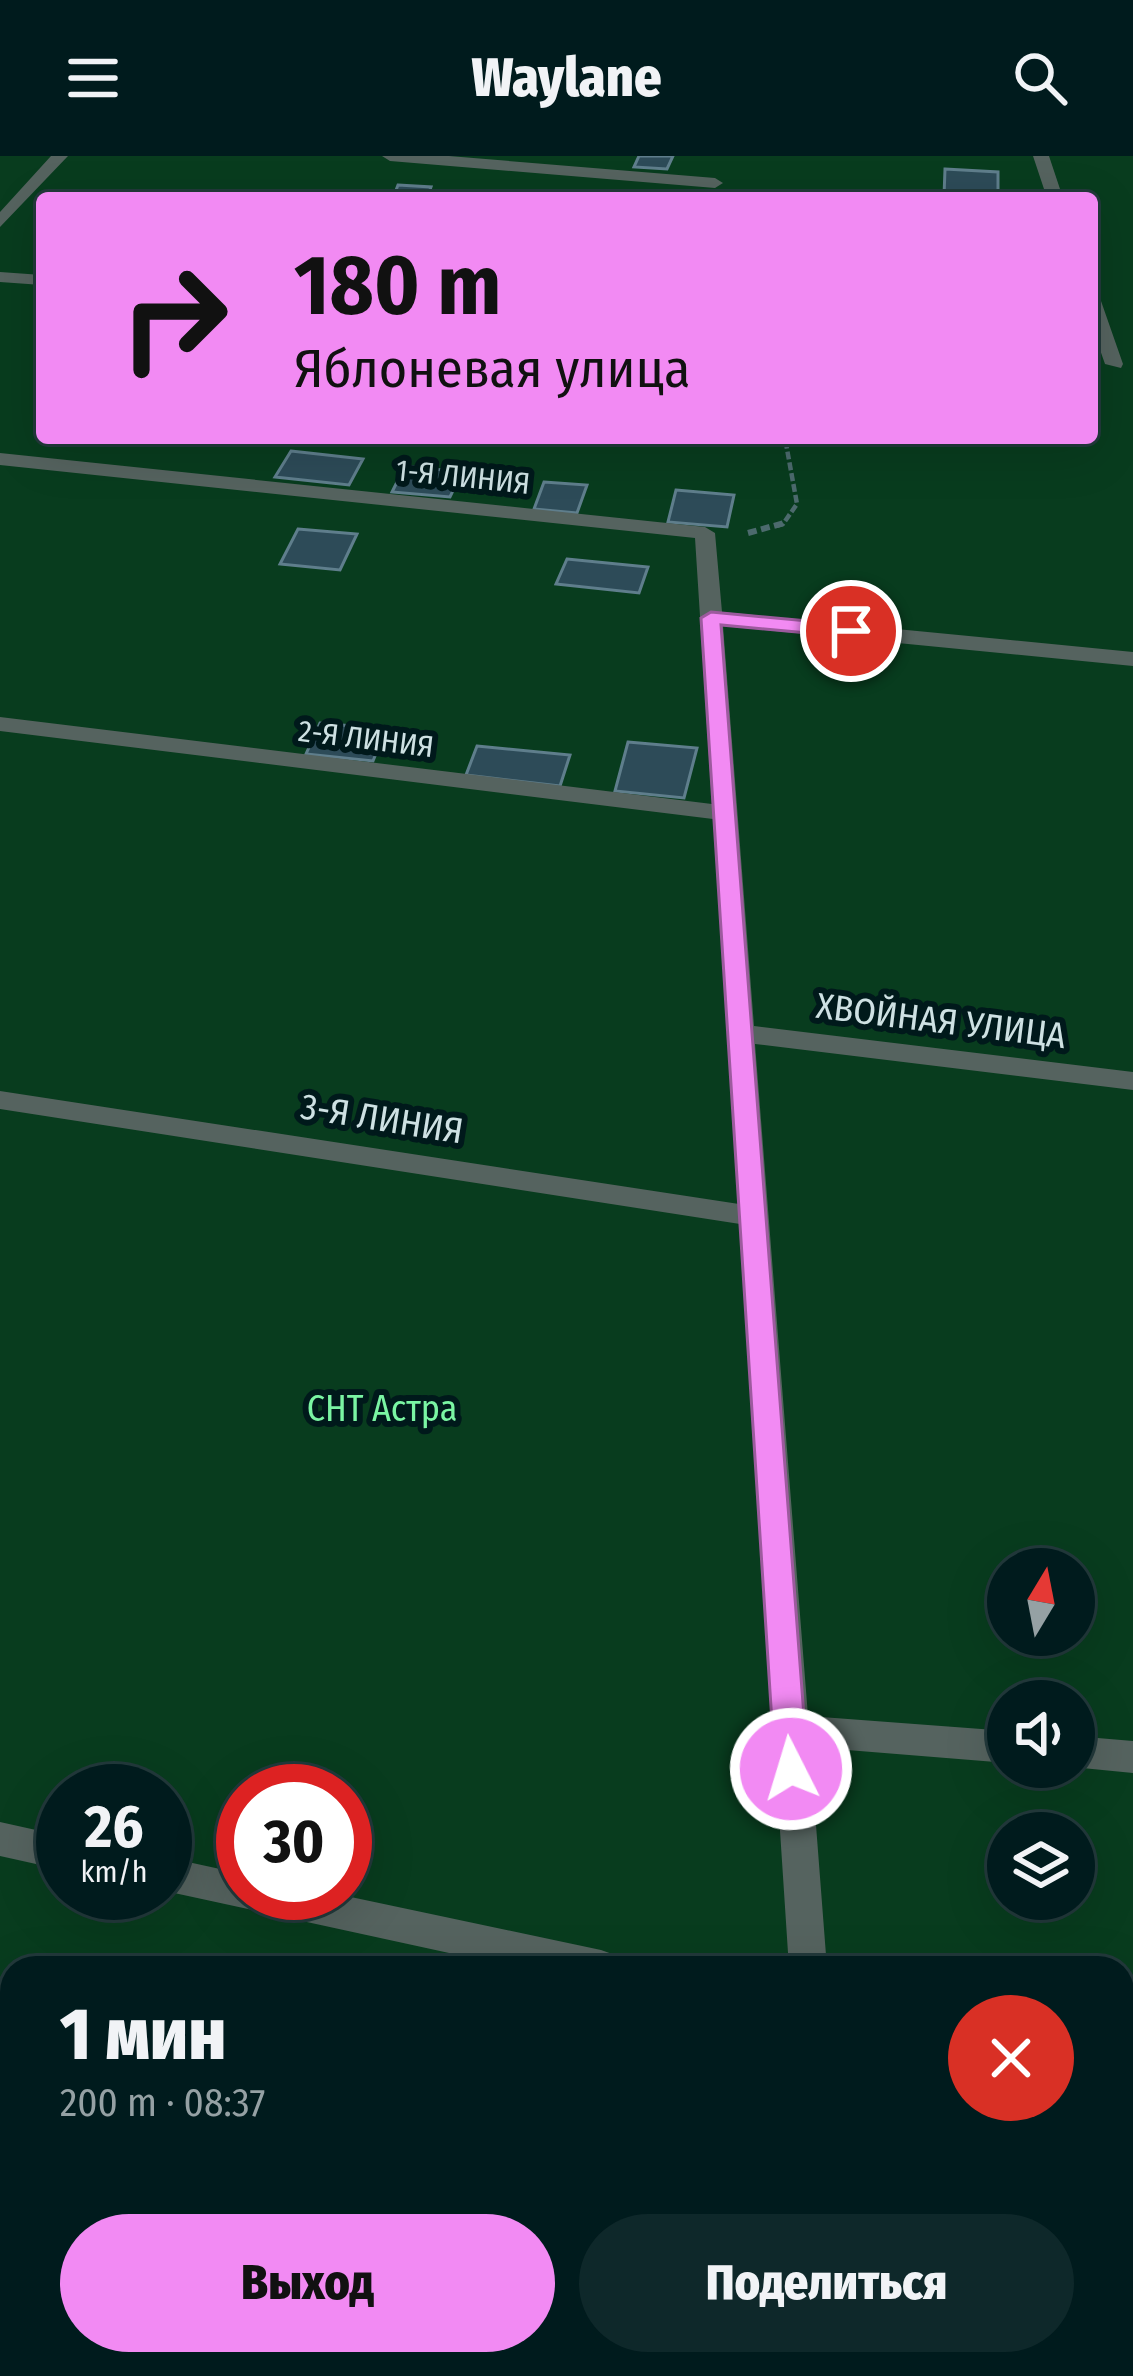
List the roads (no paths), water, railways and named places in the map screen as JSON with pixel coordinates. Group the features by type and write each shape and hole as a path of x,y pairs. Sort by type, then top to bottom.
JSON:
{"street":[{"path":"0,222 60,156"},
{"path":"390,156 715,183"},
{"path":"1041,156 1053,192"},
{"path":"0,277 36,280"},
{"path":"1098,313 1124,364"},
{"name":"1-Я ЛИНИЯ","path":"0,459 705,536 711,618"},
{"path":"807,1956 711,618 1133,659"},
{"name":"2-Я ЛИНИЯ","path":"0,724 724,813"},
{"name":"ХВОЙНАЯ УЛИЦА","path":"740,1033 1133,1081"},
{"name":"3-Я ЛИНИЯ","path":"0,1100 752,1216"},
{"path":"788,1730 987,1745"},
{"path":"1095,1754 1133,1757"},
{"path":"0,1839 36,1846"},
{"path":"372,1919 546,1956"}],"park label":[{"name":"СНТ Астра","path":"382,1409"}]}
